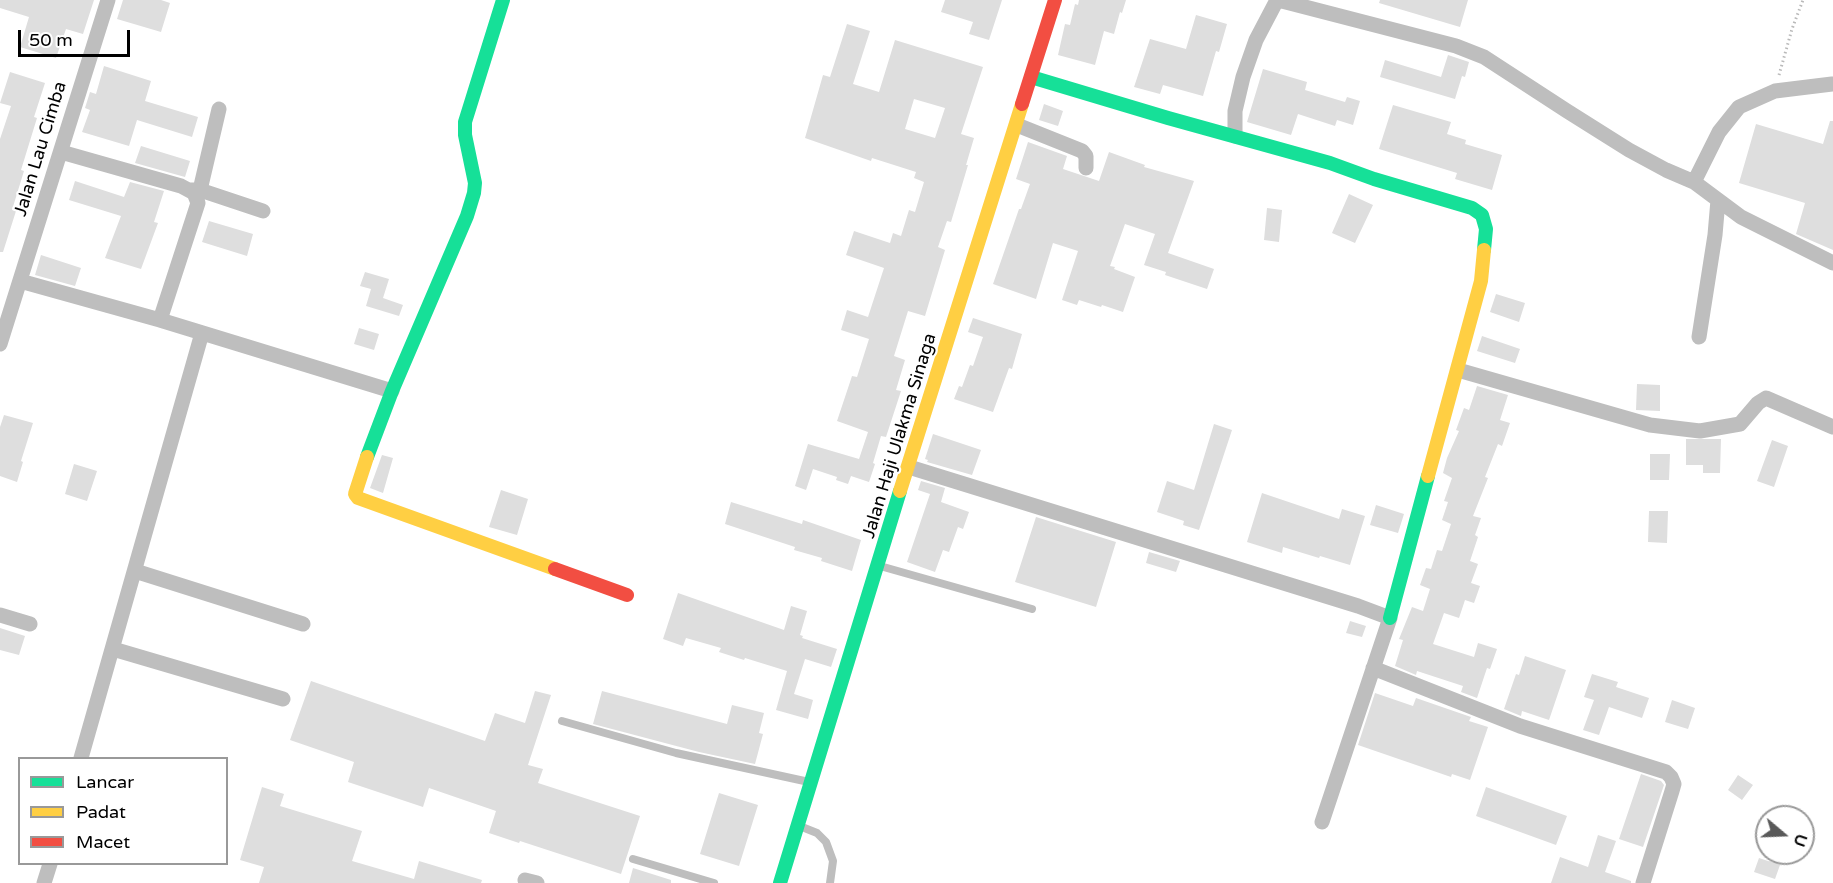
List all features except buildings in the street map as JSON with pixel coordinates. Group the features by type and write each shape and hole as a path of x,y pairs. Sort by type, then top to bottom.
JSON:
{"street":[{"name":"Jalan Lau Cimba","path":"0,345 108,0"},
{"path":"503,0 465,122 465,135 475,183 474,193 467,216 392,391 355,492 356,496 384,508 627,595"},
{"name":"Jalan Haji Ulakma Sinaga","path":"780,883 926,407 1055,0"},
{"path":"1235,136 1235,111 1243,77 1256,40 1278,0 1456,46 1484,57 1629,150 1694,182 1749,221 1833,263"},
{"path":"1031,77 1445,199 1472,208 1482,215 1486,229 1481,281 1458,370 1390,618 1322,822"},
{"path":"1694,182 1719,132 1739,107 1775,91 1832,84"},
{"path":"160,320 198,203 195,190 219,109"},
{"path":"1017,125 1083,151 1086,156 1086,168"},
{"path":"61,152 263,211"},
{"path":"1699,337 1715,235 1718,200"},
{"path":"20,281 160,320 392,391"},
{"path":"82,757 202,333"},
{"path":"1458,370 1650,425 1700,431 1740,424 1758,403 1766,398 1833,427"},
{"path":"909,467 1358,606 1390,618"},
{"path":"135,571 303,624"},
{"path":"0,615 30,624"},
{"path":"112,649 283,699"},
{"path":"1373,668 1520,726 1666,772 1674,784 1643,883"},
{"path":"44,883 50,865"}],"lane":[{"path":"878,566 1032,609"},
{"path":"562,722 676,753 811,783"},
{"path":"798,825 817,832 826,842 832,861 830,883"},
{"path":"633,860 714,883"}],"path":[{"path":"1775,91 1792,29 1803,0"}],"traffic: fast":[{"path":"367,457 392,391 467,216 474,193 475,183 465,135 465,122 503,0"},
{"path":"1031,77 1330,163 1374,179 1472,208 1482,215 1486,229 1484,250"},
{"path":"1390,618 1428,476"},
{"path":"780,883 900,491"}],"traffic: slow":[{"path":"900,491 1022,104"},
{"path":"1428,476 1481,281 1484,250"},
{"path":"367,457 355,494 358,498 555,569"}],"traffic: jam":[{"path":"1022,104 1055,0"},
{"path":"555,569 627,595"}]}
